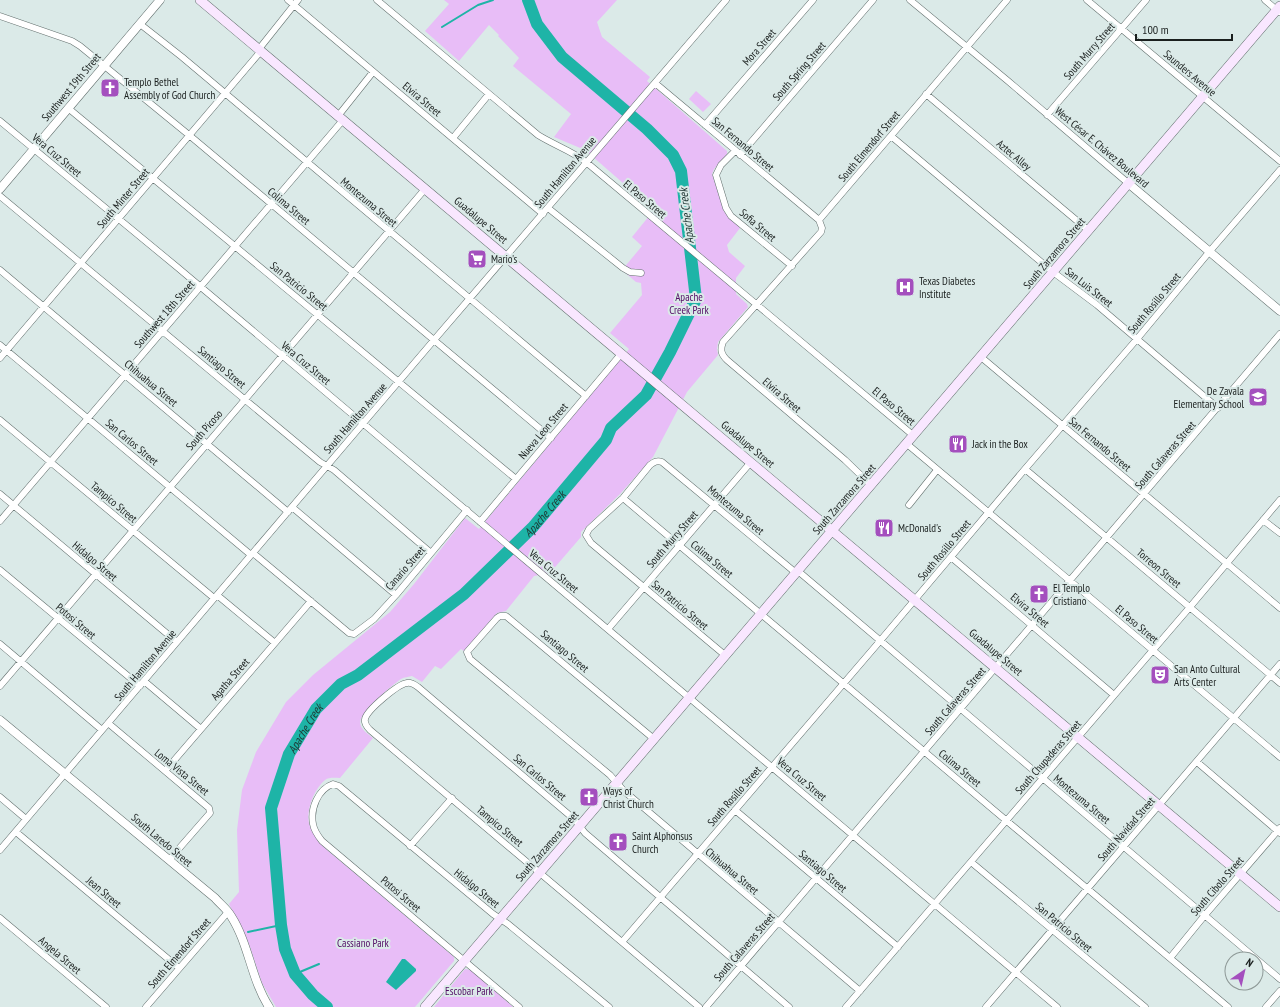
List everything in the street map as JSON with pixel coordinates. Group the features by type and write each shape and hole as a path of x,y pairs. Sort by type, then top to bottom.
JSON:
{"main road":[{"name":"Guadalupe Street","path":"200,0 833,530 1280,907"},
{"name":"South Zarzamora Street","path":"425,1007 914,436 1128,183 1279,10"}],"street":[{"name":"Southwest 19th Street","path":"0,189 160,0"},
{"name":"Elvira Street","path":"288,0 296,3 373,72 543,214"},
{"name":"El Paso Street","path":"377,0 538,135 569,151 586,162 914,436"},
{"name":"South Hamilton Avenue","path":"0,850 586,162 726,0"},
{"name":"Mora Street","path":"705,125 813,0"},
{"name":"South Spring Street","path":"737,153 873,0"},
{"name":"West César E. Chávez Boulevard","path":"910,0 1280,311"},
{"name":"South Elmendorf Street","path":"819,220 1007,0"},
{"name":"Saunders Avenue","path":"1087,0 1280,161"},
{"name":"South Murry Street","path":"1048,115 1146,0"},
{"path":"1265,0 1279,10"},
{"name":"South Minter Street","path":"0,358 190,135 260,50 296,3"},
{"name":"Colima Street","path":"0,16 72,41 190,135 271,205 551,438"},
{"name":"Montezuma Street","path":"140,24 182,57 224,94 586,396"},
{"name":"Southwest 18th Street","path":"0,521 307,163 373,72"},
{"name":"San Fernando Street","path":"655,83 819,220"},
{"path":"453,138 489,94"},
{"name":"Aztec Alley","path":"926,94 1088,230"},
{"name":"San Patricio Street","path":"68,108 516,479"},
{"name":"Vera Cruz Street","path":"0,121 201,287 1057,1007"},
{"name":"San Luis Street","path":"891,136 1053,272 1097,305 1218,408"},
{"name":"Sofia Street","path":"737,153 721,165 716,175 726,208 731,216 792,266"},
{"name":"South Rosillo Street","path":"622,942 1280,170"},
{"name":"South Picoso","path":"0,686 281,355 425,189"},
{"name":"Santiago Street","path":"0,196 320,462 334,470 431,553"},
{"path":"548,208 623,268 630,272 641,273"},
{"path":"756,305 821,232 822,228 819,220"},
{"name":"Chihuahua Street","path":"0,270 207,443 396,595"},
{"name":"Elvira Street","path":"756,305 723,342 721,349 722,355 845,460 871,485"},
{"name":"South Calaveras Street","path":"706,1007 1280,334"},
{"name":"San Carlos Street","path":"0,345 252,554 349,633 354,634"},
{"name":"Nueva Leon Street","path":"480,522 622,354"},
{"name":"San Fernando Street","path":"981,357 1280,608"},
{"name":"Tampico Street","path":"0,420 132,530 275,643"},
{"name":"El Paso Street","path":"907,444 1280,757"},
{"name":"Montezuma Street","path":"623,498 654,462 662,462 880,641 1280,979"},
{"name":"South Murry Street","path":"608,629 751,462"},
{"name":"Torreon Street","path":"1025,469 1280,683"},
{"path":"909,505 937,470"},
{"name":"Hidalgo Street","path":"0,494 177,642"},
{"name":"Colima Street","path":"623,498 1228,1007"},
{"name":"San Patricio Street","path":"623,498 586,532 586,536 591,543 726,656"},
{"name":"South Chupaderas Street","path":"846,1007 1190,607 1226,562 1280,500"},
{"name":"Canario Street","path":"354,634 374,619 396,595 467,510"},
{"path":"1264,519 1280,533"},
{"name":"Elvira Street","path":"951,557 1114,695"},
{"name":"Potosi Street","path":"0,570 57,618 201,729"},
{"name":"Agatha Street","path":"165,771 311,601"},
{"name":"Santiago Street","path":"467,654 497,618 500,616 506,616 654,740"},
{"path":"0,644 102,730"},
{"name":"Chihuahua Street","path":"467,654 470,659 610,775 624,791 697,854 860,991"},
{"name":"South Navidad Street","path":"986,1007 1160,806 1280,664"},
{"name":"San Carlos Street","path":"365,719 369,713 396,687 402,684 410,683 418,688 574,819 584,833 740,967 789,1007"},
{"name":"Tampico Street","path":"365,719 365,723 370,730 699,1007"},
{"name":"South Laredo Street","path":"0,720 169,860 214,898 228,912 239,932 259,989 269,1007"},
{"name":"Loma Vista Street","path":"108,723 208,806 210,811 169,860"},
{"path":"1197,762 1279,831"},
{"name":"Hidalgo Street","path":"333,784 339,786 493,914 609,1007"},
{"name":"Potosi Street","path":"333,784 326,787 322,791 317,797 314,806 312,823 318,835 324,842 519,1007"},
{"path":"0,797 26,819"},
{"path":"410,846 452,798"},
{"name":"Santiago Street","path":"735,810 898,947"},
{"name":"South Cibolo Street","path":"1170,958 1205,915 1279,831"},
{"name":"Jean Street","path":"16,832 179,968"},
{"name":"San Patricio Street","path":"971,862 1145,1007"},
{"name":"South Elmendorf Street","path":"146,1007 228,912"},
{"name":"Angela Street","path":"0,918 106,1007"},
{"path":"1266,1007 1280,991"}],"green space":[{"name":"Apache Creek Park","path":"444,0 617,0 597,22 602,37 650,77 647,81 727,151 727,154 714,169 712,174 724,211 740,228 727,245 729,252 745,266 736,278 736,294 747,304 748,307 718,342 718,355 687,392 653,457 620,494 581,532 581,537 550,573 534,576 506,611 497,613 464,651 461,649 441,669 435,666 422,682 412,676 402,678 378,699 366,712 360,722 363,729 373,738 340,778 330,778 325,780 314,794 310,806 308,818 309,823 314,834 326,849 454,957 454,961 415,1007 276,1007 262,983 249,944 229,904 239,892 237,830 242,790 256,752 286,702 313,675 390,612 414,584 465,518 479,529 629,349 610,333 642,295 641,283 636,282 622,270 642,246 632,237 654,210 585,150 554,137 571,114 513,66 519,58 489,25 459,61 425,31 449,4"},
{"path":"696,91 711,104 703,112 689,99"},
{"name":"Escobar Park","path":"465,969 471,970 513,1007 434,1007"}],"water":[{"path":"402,959 405,959 416,969 416,971 396,990 386,982"}],"waterway":[{"path":"442,27 478,5 493,0"},
{"name":"Apache Creek","path":"327,1007 313,995 295,974 285,949 281,925 271,808 289,754 316,709 341,684 358,675 464,594 533,527 606,440 611,428 646,395 670,352 696,299 681,171 673,155 647,129 562,57 537,24 528,0"},
{"path":"248,932 281,925"},
{"path":"295,974 319,964"}],"place":[{"name":"Templo Bethel Assembly of God Church","path":"110,88"},
{"name":"Mario's","path":"477,259"},
{"name":"Texas Diabetes Institute","path":"905,287"},
{"name":"De Zavala Elementary School","path":"1258,397"},
{"name":"Jack in the Box","path":"958,444"},
{"name":"McDonald's","path":"884,528"},
{"name":"El Templo Cristiano","path":"1039,594"},
{"name":"San Anto Cultural Arts Center","path":"1160,675"},
{"name":"Ways of Christ Church","path":"589,797"},
{"name":"Saint Alphonsus Church","path":"618,842"}],"park label":[{"name":"Cassiano Park","path":"363,943"}]}
